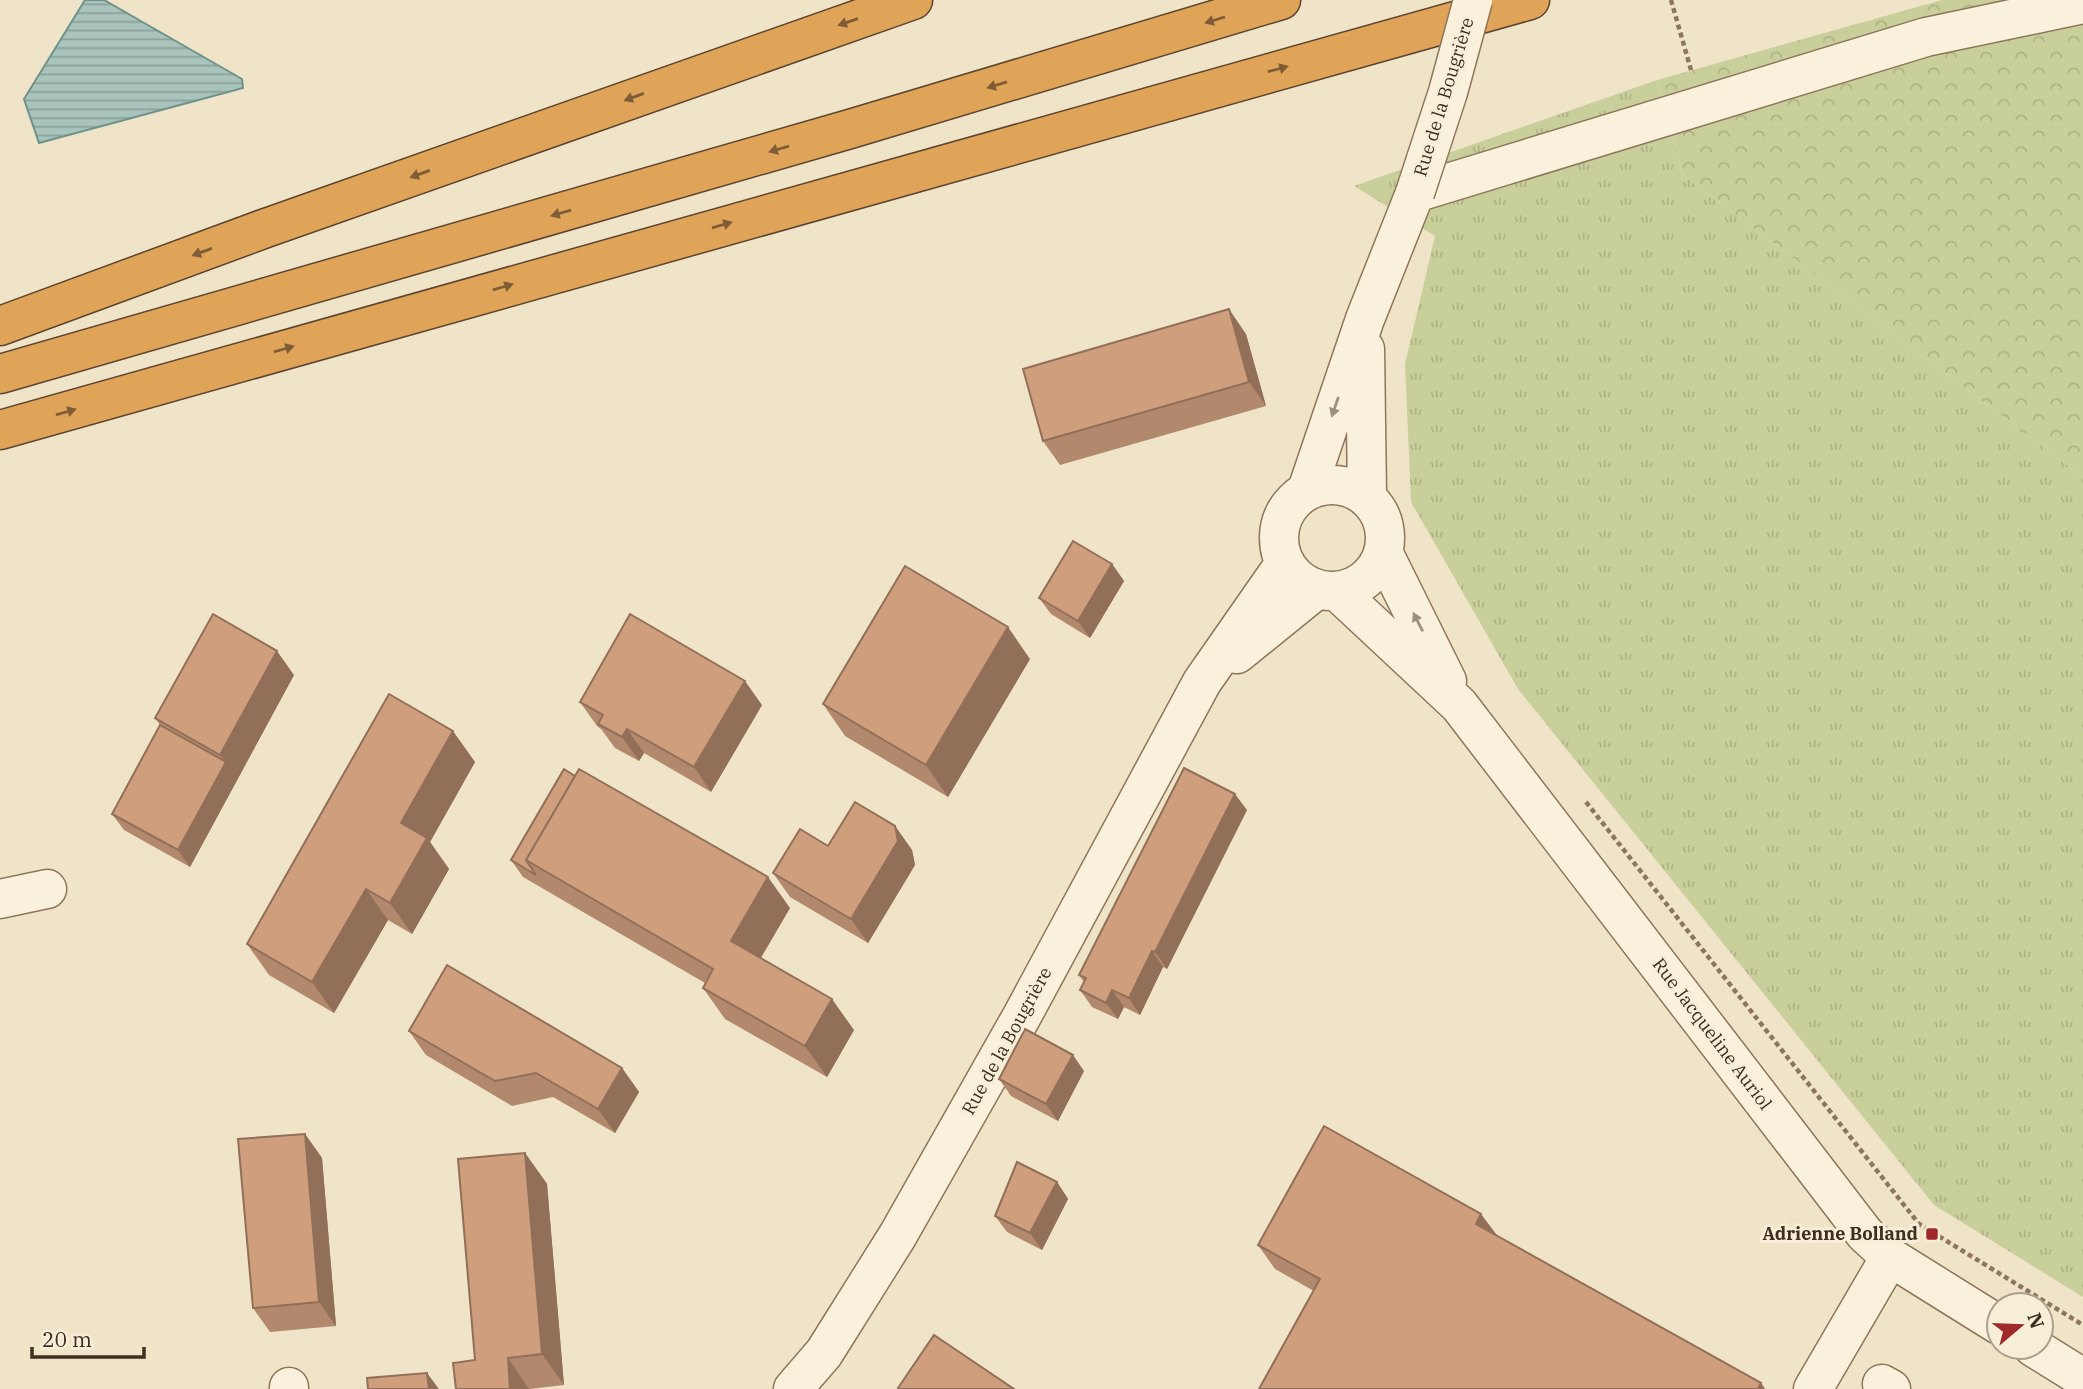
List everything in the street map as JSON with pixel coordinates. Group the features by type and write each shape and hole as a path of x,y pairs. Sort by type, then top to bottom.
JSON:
{"highway":[{"path":"0,326 266,228 913,0"},
{"path":"0,374 500,231 1281,0"},
{"path":"0,430 1164,100 1530,0"}],"street":[{"name":"Rue de la Bougrière","path":"1415,193 1413,136 1450,0"},
{"name":"Rue de la Bougrière","path":"1307,491 1365,319 1415,193 1448,92 1473,0"},
{"path":"1415,193 1926,37 2083,4"},
{"name":"Rue de la Bougrière","path":"1365,319 1367,496"},
{"path":"1327,484 1348,486 1367,496 1380,513 1386,533 1384,554 1374,572 1358,586 1327,591 1298,580 1284,563 1279,543 1281,522 1291,503 1307,491 1327,484"},
{"name":"Rue Jacqueline Auriol","path":"1384,554 1459,705 1865,1234 1891,1257 1985,1316"},
{"name":"Rue de la Bougrière","path":"793,1389 824,1353 898,1235 1022,1016 1202,682 1284,563"},
{"name":"Rue de la Bougrière","path":"1202,682 1327,591"},
{"name":"Rue Jacqueline Auriol","path":"1327,591 1459,705"},
{"path":"0,899 47,889"},
{"path":"1813,1389 1891,1257"},
{"path":"2055,1361 2083,1378"}],"path":[{"path":"1671,0 1693,80"},
{"path":"1583,799 1919,1224 2083,1325"}],"green space":[{"path":"1942,0 2083,0 2083,477 1683,175 1657,80"},
{"path":"1657,80 1683,175 2083,477 2083,1297 1934,1205 1518,689 1411,502 1405,364 1435,236 1354,186"}],"water":[{"path":"85,0 104,0 242,79 243,88 39,143 24,99"}],"building":[{"path":"1229,309 1249,382 1043,441 1023,369"},
{"path":"1073,541 1112,564 1078,621 1039,598"},
{"path":"905,566 1008,627 926,765 823,704"},
{"path":"213,614 277,651 220,755 155,718"},
{"path":"630,614 745,681 694,767 627,729 622,737 598,724 603,715 580,702"},
{"path":"389,694 453,731 401,823 427,838 390,903 366,889 312,982 247,944"},
{"path":"160,725 226,762 178,850 112,814"},
{"path":"1184,768 1235,794 1129,998 1112,990 1106,1003 1080,990 1086,978 1079,975"},
{"path":"564,769 575,776 526,860 536,875 511,860"},
{"path":"579,769 768,877 731,941 832,999 805,1046 703,988 713,969 526,860"},
{"path":"855,802 895,826 898,841 851,919 773,873 800,829 828,846"},
{"path":"447,965 622,1068 598,1109 536,1073 495,1081 409,1031"},
{"path":"1025,1029 1073,1055 1046,1104 999,1079"},
{"path":"1324,1126 1481,1214 1476,1224 1761,1383 1758,1389 1259,1389 1320,1279 1258,1245"},
{"path":"305,1134 319,1302 253,1308 238,1139"},
{"path":"525,1153 542,1354 508,1358 510,1389 456,1389 453,1363 475,1360 458,1159"},
{"path":"1017,1162 1057,1182 1030,1233 995,1216"},
{"path":"934,1335 1014,1389 898,1388"},
{"path":"427,1373 429,1389 368,1389 367,1378"}],"place":[{"name":"Adrienne Bolland","path":"1932,1234"}]}
